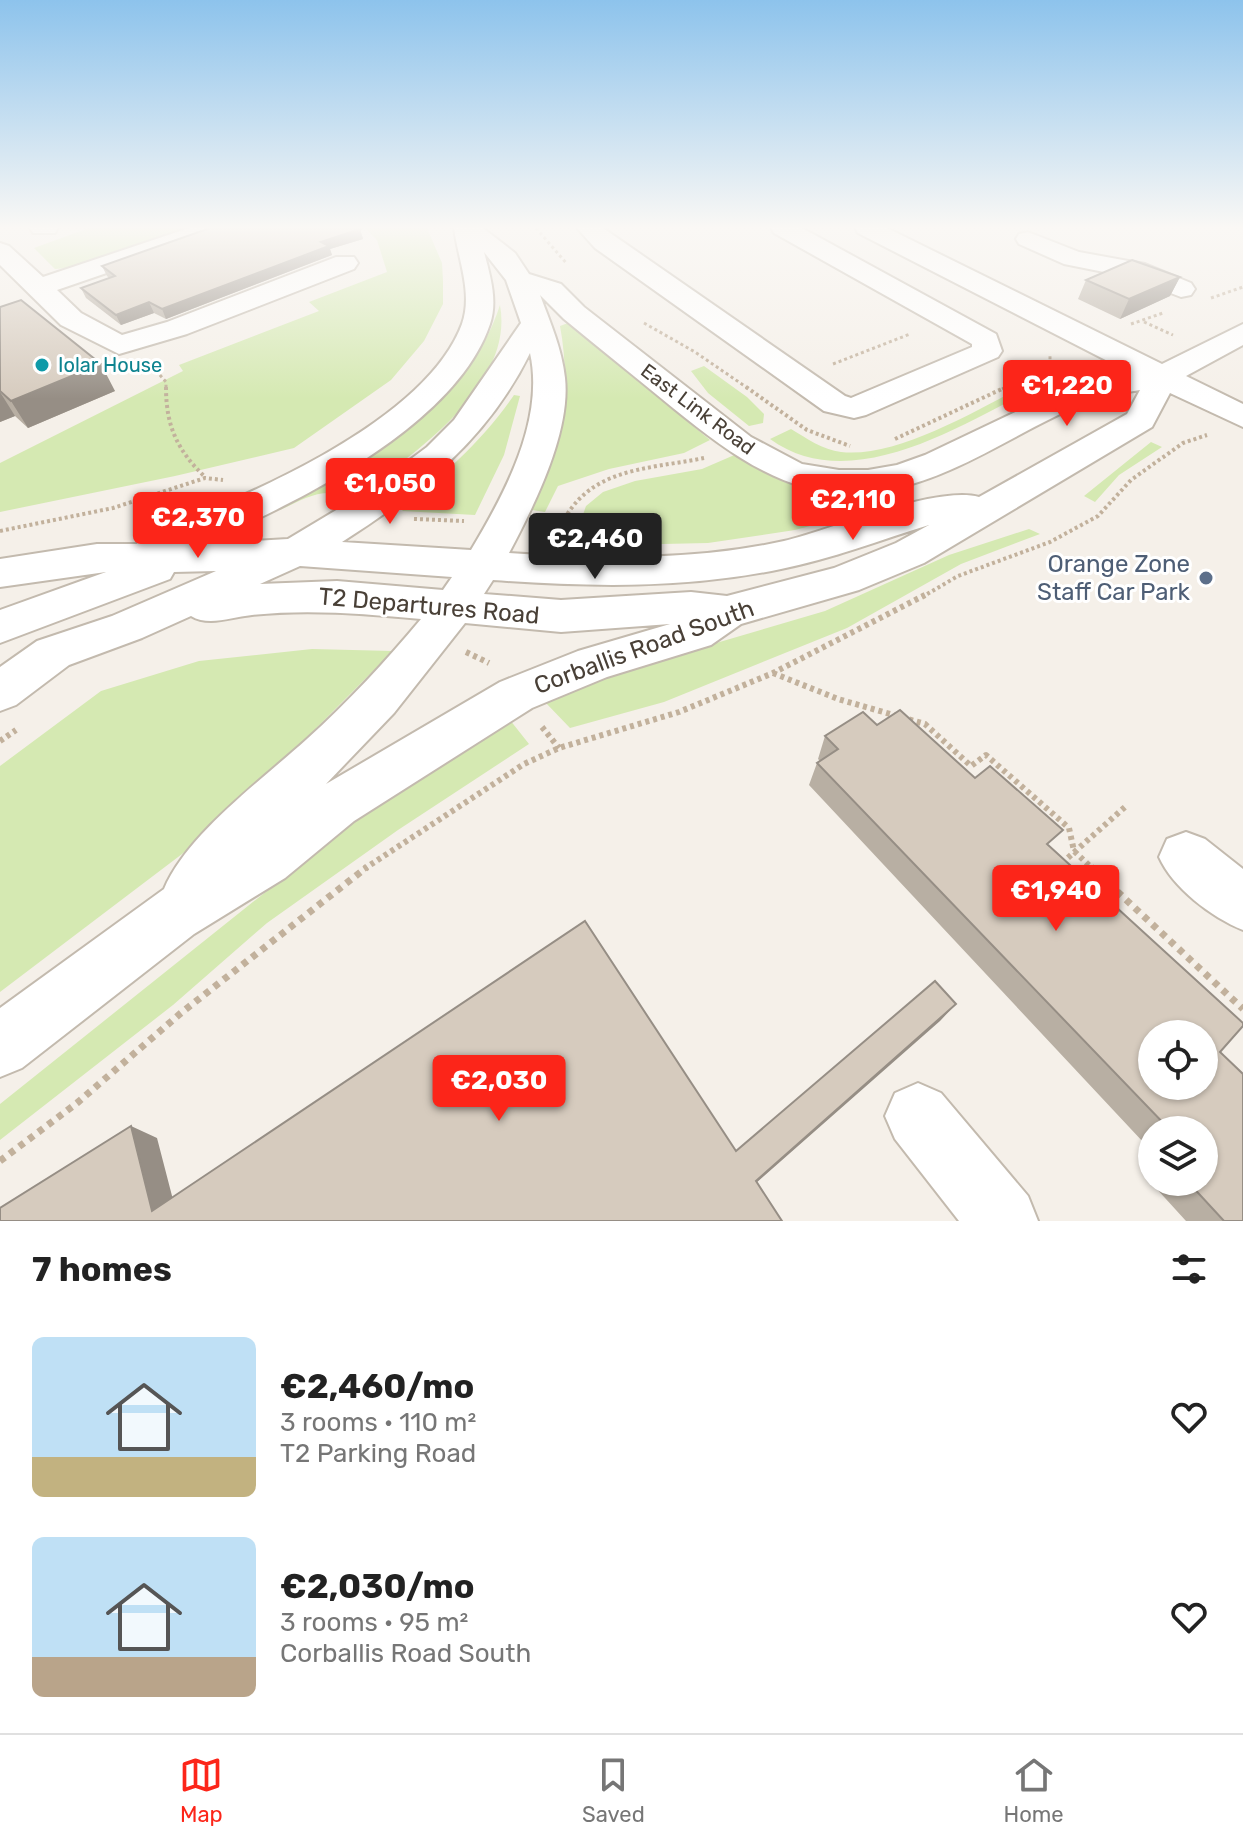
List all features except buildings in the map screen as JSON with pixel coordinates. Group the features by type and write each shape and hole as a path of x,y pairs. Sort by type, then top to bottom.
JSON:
{"street":[{"path":"25,285 38,302 105,340 136,351 177,328 288,285"},
{"path":"38,302 78,285"},
{"path":"0,560 58,548 178,513 290,464 329,441 402,386 434,352 454,319 459,285"},
{"path":"0,590 77,577 134,556 251,509 355,450 444,376 476,325 479,285"},
{"name":"East Link Road","path":"480,563 516,506 533,462 550,386 525,285"},
{"name":"East Link Road","path":"537,285 551,290 574,313 739,444 792,473 839,482 868,482 904,475 937,463 1085,391 1163,376"},
{"path":"664,285 835,404 854,408 987,351 986,340 888,285"},
{"path":"990,285 1243,417"},
{"path":"1171,285 1181,289"},
{"path":"0,670 127,627 296,552 381,500 439,455 466,427 488,399 520,343 536,323"},
{"path":"1163,376 1243,333"},
{"name":"Corballis Road South","path":"0,1046 174,914 266,860 336,805 516,695 594,663 696,633 727,612 845,580 910,553 1140,420 1163,376"},
{"path":"0,573 58,563 134,556 196,558 296,552 567,571 647,571 716,566 783,555 926,513 994,502"},
{"path":"0,627 130,577 196,558"},
{"name":"Corballis Road South","path":"174,914 238,835 349,730 429,639 455,626 480,563"},
{"name":"T2 Departures Road","path":"127,627 195,609 289,597 337,596 455,626 691,607 727,612"},
{"path":"12,708 53,653"},
{"path":"1186,857 1243,903"},
{"path":"918,1116 1003,1221"}],"path":[{"path":"765,400 877,345 951,319"},
{"path":"1144,322 1158,328"},
{"path":"136,351 166,382 166,406 172,440 184,458 205,478"},
{"path":"1045,369 1050,366 1049,353"},
{"path":"559,527 571,502 585,489 607,478 704,458 790,420"},
{"path":"0,1161 77,1103 181,1013 350,878 524,764 559,748 679,712 773,673 899,611 958,576 1050,542 1098,516 1131,480 1183,443 1214,433"},
{"path":"1174,438 1183,443"},
{"path":"0,531 113,508 205,478 222,478 227,484"},
{"path":"400,518 470,522"},
{"path":"455,626 495,666"},
{"path":"773,673 838,699 925,724 971,766 986,755 1069,828 1074,851 1243,1009"},
{"path":"0,741 12,708"},
{"path":"1023,800 1031,795"},
{"path":"1070,871 1060,862 1125,807"}],"green space":[{"path":"353,285 443,285 443,304 424,341 391,380 294,448 0,512 0,463 183,371 179,365 319,311 309,302"},
{"path":"500,305 500,335 492,364 475,391 429,440 353,497 323,493 280,510 275,506 376,448 438,401 463,373 484,341"},
{"path":"568,323 710,440 684,453 609,469 558,486 545,512 532,510 557,443 565,373 560,326"},
{"path":"704,366 747,397 764,414 763,423 749,426 708,393 691,371"},
{"path":"1042,376 1048,381 984,415 912,447 875,457 838,461 803,456 770,439 791,429 834,451 864,452 890,447 944,427"},
{"path":"514,395 520,396 504,455 475,515 402,511 475,443"},
{"path":"1151,442 1162,447 1119,475 1095,502 1084,496"},
{"path":"739,453 792,482 851,497 858,513 795,530 708,543 572,546 586,506 603,492 635,481 702,469"},
{"path":"1029,529 1040,534 961,564 847,628 664,702 570,728 545,702 624,670 825,611 949,555"},
{"path":"312,649 393,651 219,826 0,992 0,766 101,691 199,661"},
{"path":"510,720 529,744 398,830 267,923 173,1005 0,1140 0,1104 372,807"}],"place":[{"name":"Iolar House","path":"42,365"},
{"name":"Orange Zone Staff Car Park","path":"1206,578"}]}
